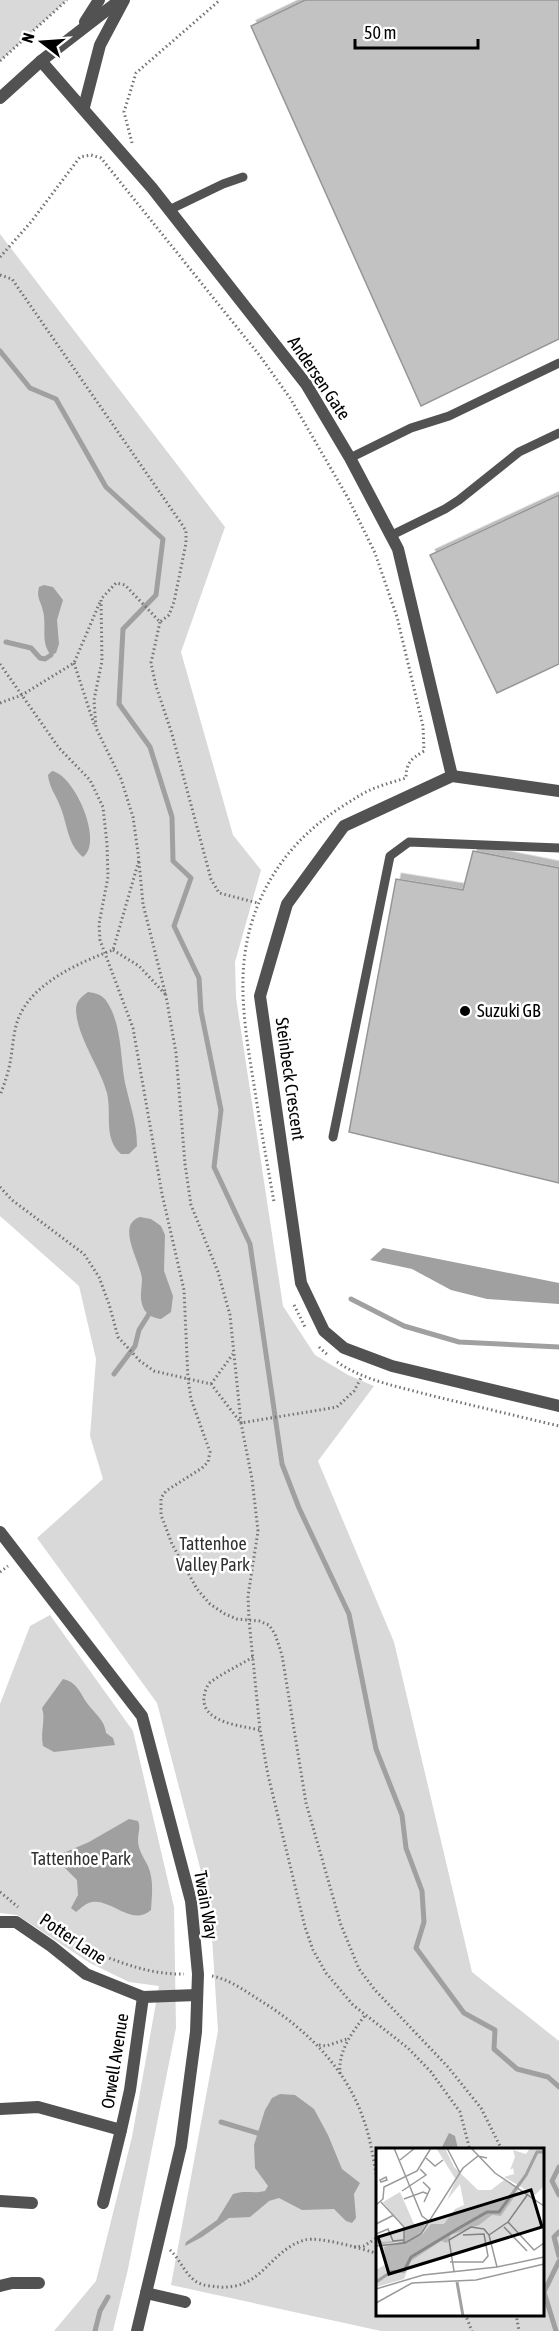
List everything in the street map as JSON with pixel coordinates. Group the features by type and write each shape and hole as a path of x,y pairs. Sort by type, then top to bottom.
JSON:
{"street":[{"path":"82,28 99,0"},
{"path":"0,98 82,28 122,0"},
{"path":"84,107 100,45 122,0"},
{"name":"Andersen Gate","path":"41,61 84,107 169,210 306,384 350,458 398,549 452,776"},
{"path":"452,776 559,791"},
{"name":"Steinbeck Crescent","path":"452,776 344,826 286,904 260,996 301,1283 324,1331 344,1348 392,1366 559,1406"},
{"name":"Twain Way","path":"0,1532 4,1546 142,1716 191,1901 198,1974 195,2031 181,2146 136,2331"},
{"name":"Potter Lane","path":"0,1922 16,1922 86,1974 143,1997 197,1995"},
{"name":"Orwell Avenue","path":"103,2203 130,2090 143,1997"},
{"name":"Orwell Avenue","path":"0,2109 38,2107 121,2130"},
{"path":"0,2201 32,2203"},
{"path":"0,2286 12,2283 39,2283"},
{"path":"146,2293 185,2302"}],"lane":[{"path":"169,210 243,177"},
{"path":"350,458 411,429 449,416 559,363"},
{"path":"392,535 445,509 519,452 559,433"},
{"path":"333,1137 390,856 410,842 559,848"}],"path":[{"path":"0,61 68,0"},
{"path":"135,153 124,112 136,73 220,0"},
{"path":"0,257 32,222 80,157 91,155 100,158 260,356 290,398 332,468 375,553 397,618 423,726 423,752 410,760 406,768 406,778 374,788 329,814 307,832 272,876 258,903 249,929 243,990 245,1032 274,1203"},
{"path":"0,275 12,279 186,531 186,543 174,602 169,615 160,622 151,663 214,888 225,895 258,903"},
{"path":"0,703 22,695 74,663 101,599 116,583 125,585 160,622"},
{"path":"96,728 94,700 102,661 101,599"},
{"path":"74,663 96,728 121,779 133,817 143,904 166,996 176,1053 185,1164 191,1205 218,1272 230,1315 241,1423 252,1479 258,1531 248,1596 260,1730 273,1797 305,1927 313,1950 326,1973 353,2005 408,2048 431,2072 460,2112 469,2148"},
{"path":"0,664 59,748 90,780 103,807 108,877 99,924 100,940 134,1028 162,1194 184,1290 191,1399 210,1452 208,1462 166,1491 161,1498 160,1515 185,1571 210,1604 237,1619 259,1621 269,1625 275,1634 282,1655 306,1803 340,1925 358,1969 382,1998 448,2067 481,2108 501,2148"},
{"path":"112,950 139,860"},
{"path":"0,1095 10,1065 18,1018 24,1007 33,996 59,975 112,950"},
{"path":"112,950 139,966 166,996"},
{"path":"0,1186 12,1200 84,1254 99,1277 118,1337 140,1361 154,1371 211,1384 241,1423"},
{"path":"290,1297 309,1334"},
{"path":"315,1342 321,1350 349,1370 362,1376 559,1426"},
{"path":"211,1384 235,1353"},
{"path":"241,1423 337,1407 354,1391 362,1376"},
{"path":"253,1657 212,1681 206,1689 203,1700 207,1710 214,1717 260,1730"},
{"path":"0,1892 25,1913"},
{"path":"65,1939 131,1966 165,1975 198,1974 218,1977 271,2007 306,2033 340,2076 363,2117 376,2174"},
{"path":"340,2076 339,2064 348,2039 366,2014"},
{"path":"317,2045 326,2046 348,2039"},
{"path":"349,2247 364,2246 376,2238"},
{"path":"158,2244 172,2252 189,2277 199,2283 232,2288 249,2282 265,2271 278,2255 292,2245 308,2239 330,2241 376,2254"},
{"path":"466,2316 472,2331"},
{"path":"516,2316 519,2331"}],"green space":[{"path":"0,0 67,0 0,61"},
{"name":"Tattenhoe Valley Park","path":"0,234 225,527 181,652 233,835 261,870 235,962 236,998 283,1306 315,1355 348,1375 374,1386 318,1461 394,1642 472,1972 559,2041 559,2331 381,2331 171,2285 218,2031 210,1906 157,1703 37,1538 103,1479 90,1436 96,1359 79,1286 0,1216"},
{"name":"Tattenhoe Park","path":"50,1615 133,1731 174,1907 176,2028 128,2269 113,2331 54,2331 96,2281 132,2137 159,1986 129,1982 90,1963 17,1915 0,1913 0,1704 30,1626"}],"shaded area":[{"path":"44,585 53,587 63,600 57,620 59,644 56,653 51,655 46,645 44,617 38,594 39,587"},
{"path":"52,771 61,775 70,784 84,810 90,838 89,849 83,857 71,840 50,783 48,775"},
{"path":"88,992 96,994 107,1002 115,1021 137,1138 137,1146 129,1154 121,1154 112,1141 107,1093 77,1020 77,1004"},
{"path":"140,1217 151,1219 161,1226 165,1235 164,1271 173,1296 171,1312 161,1319 148,1314 142,1303 141,1272 129,1236 133,1221"},
{"path":"383,1248 559,1283 559,1304 487,1299 451,1290 412,1269 370,1260"},
{"path":"63,1679 78,1688 101,1720 106,1733 113,1738 115,1745 54,1752 43,1746 42,1708"},
{"path":"129,1819 139,1823 139,1847 151,1877 151,1910 137,1916 107,1904 92,1902 76,1912 71,1908 78,1895 77,1880 58,1861 59,1855 89,1842"},
{"path":"280,2094 295,2095 314,2109 342,2169 360,2183 354,2194 356,2218 352,2223 346,2221 334,2209 302,2210 279,2198 269,2201 250,2217 229,2218 185,2246 186,2242 217,2220 233,2194 265,2191 268,2186 255,2168 254,2145 265,2110 272,2098"},
{"path":"449,2133 455,2136 458,2148 442,2148"}],"building":[{"path":"305,0 559,0 559,339 421,406 251,26"},
{"path":"559,495 559,664 497,693 430,555"},
{"name":"Suzuki GB","path":"473,851 559,868 559,1183 349,1132 396,879 463,890"}],"waterway":[{"path":"0,351 30,388 56,399 106,487 163,539 156,595 123,629 119,704 150,747 172,817 173,861 191,878 174,926 199,978 201,1011 221,1110 214,1167 250,1244 282,1464 299,1508 349,1614 376,1749 402,1815 406,1848 422,1891 424,1922 416,1948 464,2013 495,2030 494,2049 517,2069 548,2077 559,2087"},
{"path":"6,642 31,648 40,658 45,659 51,655"},
{"path":"351,1299 404,1326 459,1342 559,1347"},
{"path":"114,1374 135,1346 139,1330 149,1314"},
{"path":"221,2122 257,2133"},
{"path":"559,2167 552,2181 559,2195"},
{"path":"559,2232 554,2237 559,2256"},
{"path":"556,2331 544,2292 559,2261"},
{"path":"95,2331 100,2311 108,2297"}],"place":[{"name":"Suzuki GB","path":"465,1011"}]}
